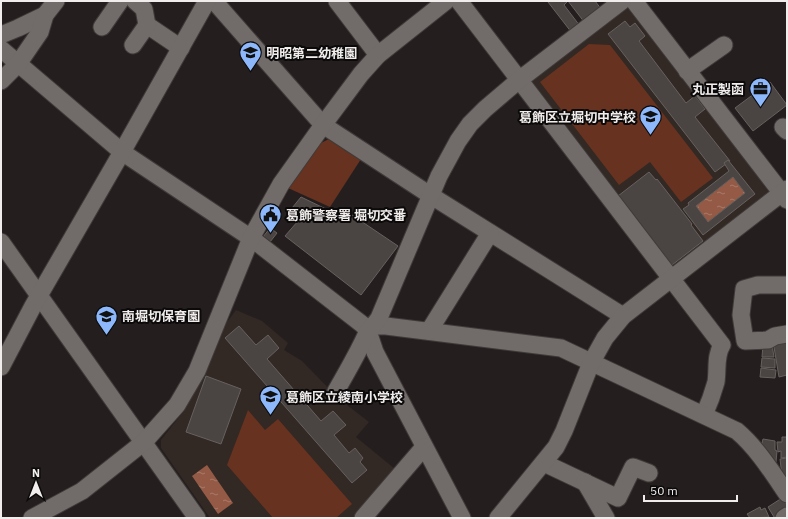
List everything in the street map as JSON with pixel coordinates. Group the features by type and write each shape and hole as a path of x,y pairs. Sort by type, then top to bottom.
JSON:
{"street":[{"path":"1,82 18,64 40,32 45,16 56,1"},
{"path":"102,27 120,1"},
{"path":"133,45 147,25 144,8 135,1"},
{"path":"1,367 39,296 207,1"},
{"path":"214,1 323,125 430,195 623,316"},
{"path":"337,1 378,55"},
{"path":"32,518 82,491 144,442 177,405 197,371 251,238 281,184 361,74 378,55 446,1"},
{"path":"459,1 722,345 718,352 716,381 704,415"},
{"path":"336,391 371,329 379,318 430,195 448,158 470,124 519,80 622,1"},
{"path":"498,518 556,447 564,431 591,363 605,338 623,316 785,194 634,1"},
{"path":"1,35 45,16"},
{"path":"147,25 181,48"},
{"path":"688,71 724,45"},
{"path":"1,49 122,152 251,238 363,325 371,329 386,326 561,348 736,430 746,438 773,472 787,494"},
{"path":"429,331 490,233"},
{"path":"1,242 197,518"},
{"path":"787,285 758,285 744,289 741,315 745,341 768,340 775,336 787,334"},
{"path":"371,329 374,352 462,518"},
{"path":"363,518 424,447"},
{"path":"544,463 618,498 633,467 649,473"},
{"path":"585,482 606,518"}],"shaded area":[{"name":"葛飾区立堀切中学校","path":"626,7 633,7 771,188 770,197 678,267 669,267 532,87 531,79"},
{"path":"589,44 610,45 713,178 681,202 650,162 619,185 540,82"},
{"path":"329,139 361,159 330,207 288,188 317,145"},
{"name":"葛飾区立綾南小学校","path":"236,310 262,321 288,343 284,350 302,361 338,398 369,422 356,437 395,469 353,518 210,518 161,448 161,440 183,412 202,375 221,330"},
{"path":"248,410 265,430 278,419 352,504 336,518 273,518 227,465"}],"water":[{"path":"733,177 745,193 708,222 696,206"},
{"path":"207,465 233,503 218,514 192,476"}],"building":[{"path":"568,1 564,5 580,26 572,33 548,2"},
{"path":"568,1 595,1 602,10 585,23"},
{"path":"625,21 630,27 635,23 645,36 639,41 686,103 695,96 705,109 695,117 730,161 715,172 608,34"},
{"path":"770,82 787,105 753,131 735,108"},
{"path":"728,160 755,194 703,235 683,209 689,205 688,203 729,171 724,163","holes":["733,177 745,193 708,222 696,206"]},
{"path":"649,172 656,180 657,179 692,224 691,225 703,241 672,265 618,196"},
{"path":"301,197 330,211 346,223 352,215 398,246 361,295 285,236 298,221 288,213"},
{"path":"270,228 277,233 270,242 263,237"},
{"path":"239,326 256,345 268,335 279,348 267,359 321,421 333,411 346,425 334,435 349,453 355,448 363,458 360,462 367,470 352,483 225,338"},
{"path":"787,338 787,375 779,377 773,341"},
{"path":"763,345 772,345 774,357 762,357"},
{"path":"762,358 775,359 775,368 761,367"},
{"path":"761,368 776,370 775,378 760,377"},
{"path":"206,376 241,389 221,444 186,432"},
{"path":"782,437 787,437 787,457 781,458 781,451 778,452 777,442 782,442"},
{"path":"763,439 775,441 775,450 777,451 776,462 769,457 769,453 764,452 765,448 761,447"},
{"path":"787,458 787,475 782,476 780,459"},
{"path":"782,498 787,505 787,508 774,517 768,507"},
{"path":"760,507 761,510 765,508 769,517 750,518 747,514"}],"place":[{"name":"明昭第二幼稚園","path":"251,72"},
{"name":"丸正製函","path":"760,108"},
{"name":"葛飾区立堀切中学校","path":"651,136"},
{"name":"葛飾警察署 堀切交番","path":"270,234"},
{"name":"南堀切保育園","path":"107,336"},
{"name":"葛飾区立綾南小学校","path":"271,416"}]}
